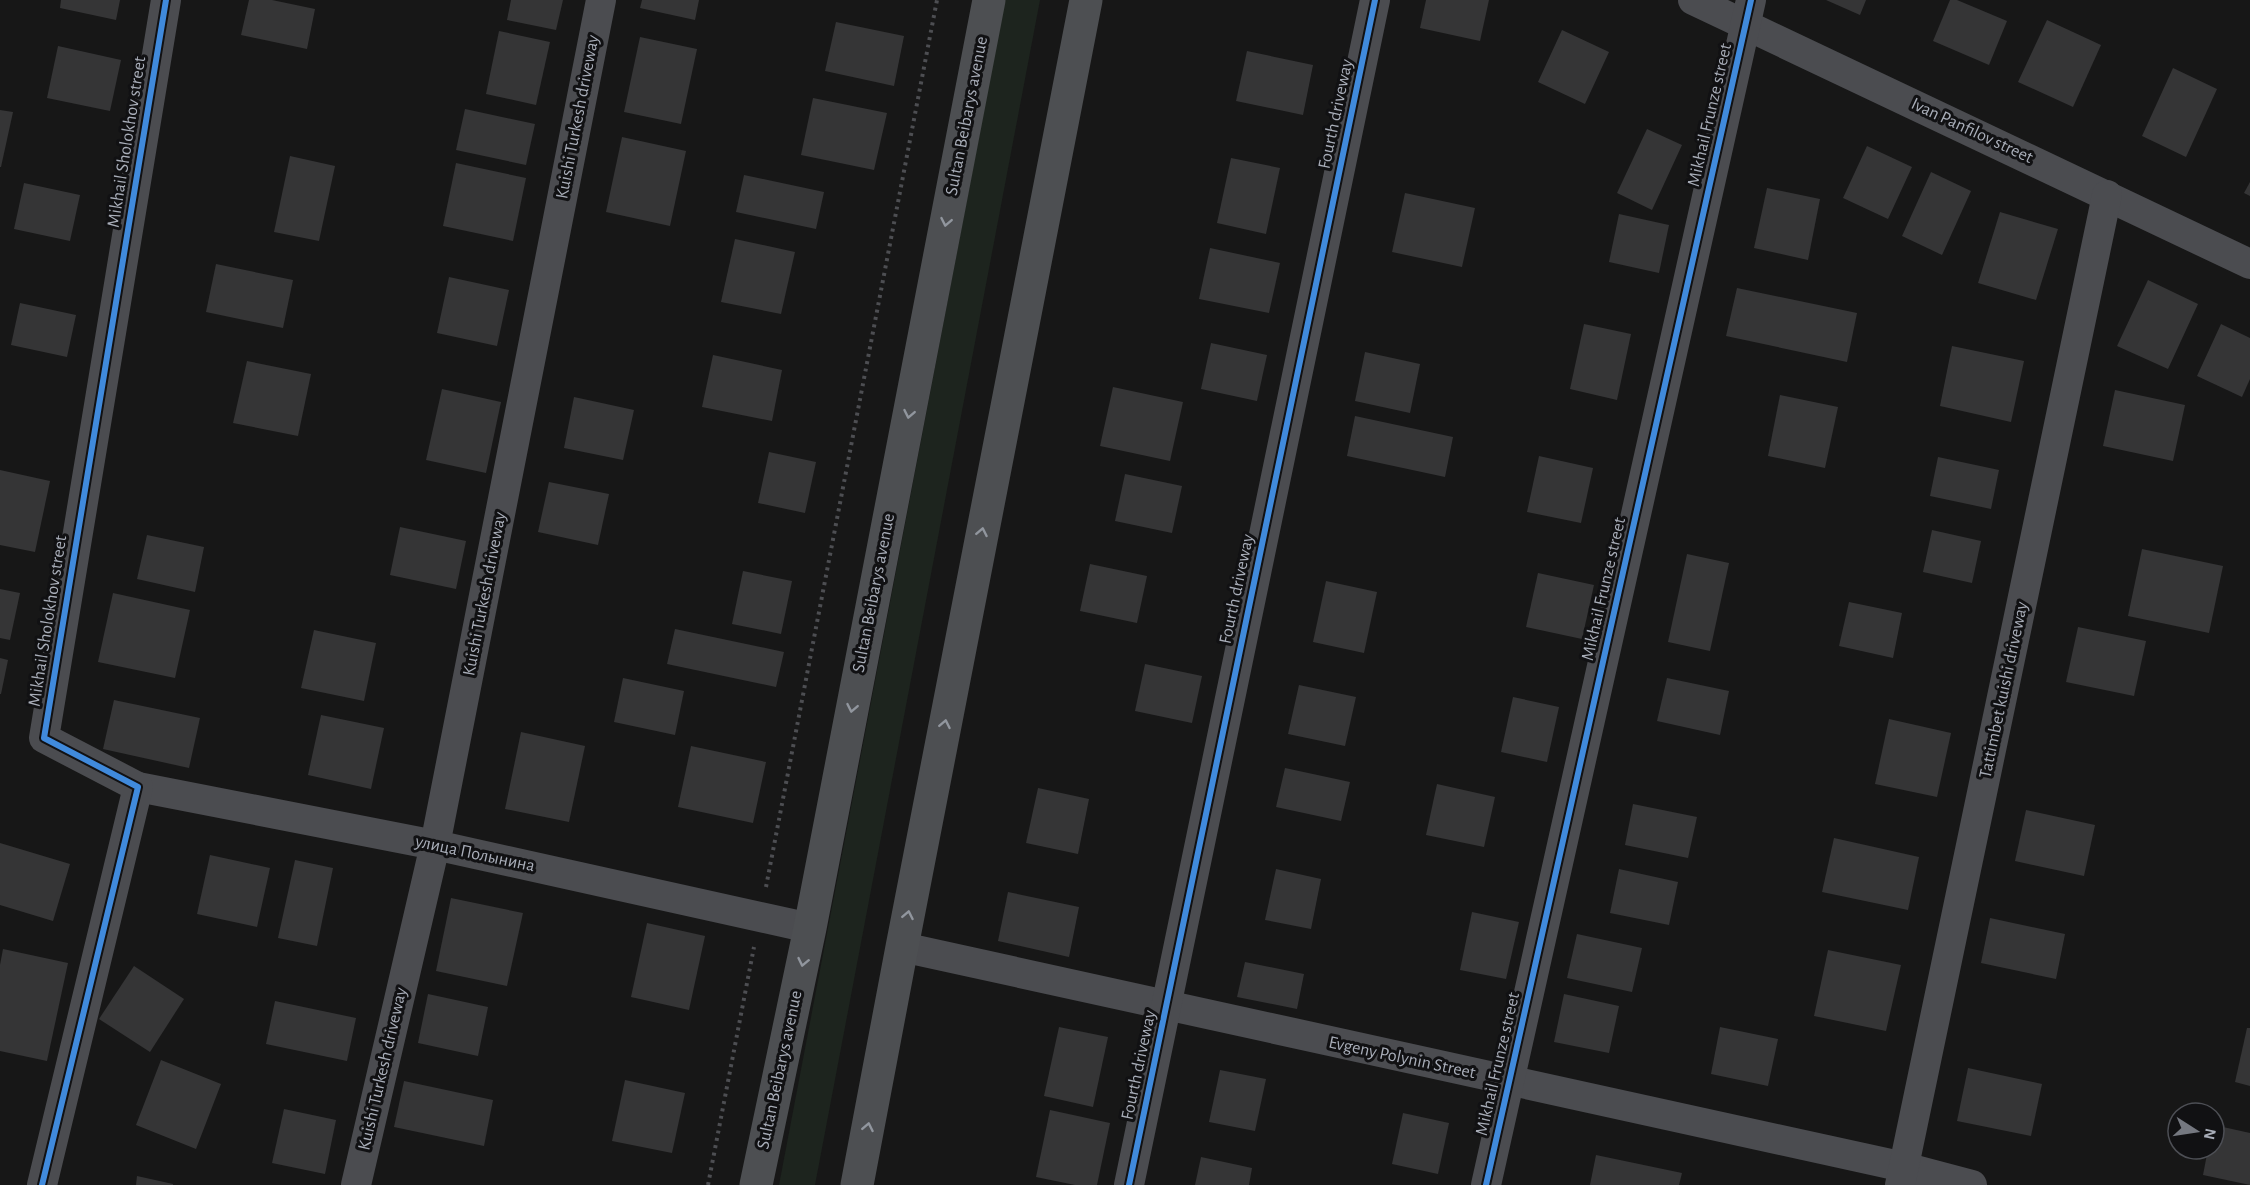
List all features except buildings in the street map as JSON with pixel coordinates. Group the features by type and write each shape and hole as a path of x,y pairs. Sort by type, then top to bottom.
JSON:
{"main road":[{"name":"Sultan Beibarys avenue","path":"756,1185 810,928 989,0"},
{"path":"857,1185 1086,0"}],"street":[{"name":"Mikhail Sholokhov street","path":"138,786 44,738 166,0"},
{"name":"Kuishi Turkesh driveway","path":"356,1185 435,845 601,0"},
{"name":"Fourth driveway","path":"1129,1185 1375,0"},
{"name":"Ivan Panfilov street","path":"1693,0 1749,12 2107,195 2250,264"},
{"name":"Mikhail Frunze street","path":"1486,1185 1749,12"},
{"name":"Tattimbet kuishi driveway","path":"1902,1176 2107,195"},
{"name":"улица Полынина","path":"138,786 435,845 810,928"},
{"path":"42,1185 138,786"},
{"name":"Evgeny Polynin Street","path":"902,947 1510,1081 1902,1176 1972,1185"}],"path":[{"path":"708,1185 937,0"}],"shaded area":[{"path":"1005,0 1040,0 815,1185 779,1185"}],"cycle path":[{"path":"42,1185 138,787 44,738 166,0"},
{"path":"1129,1185 1375,0"},
{"path":"1486,1185 1751,0"}]}
